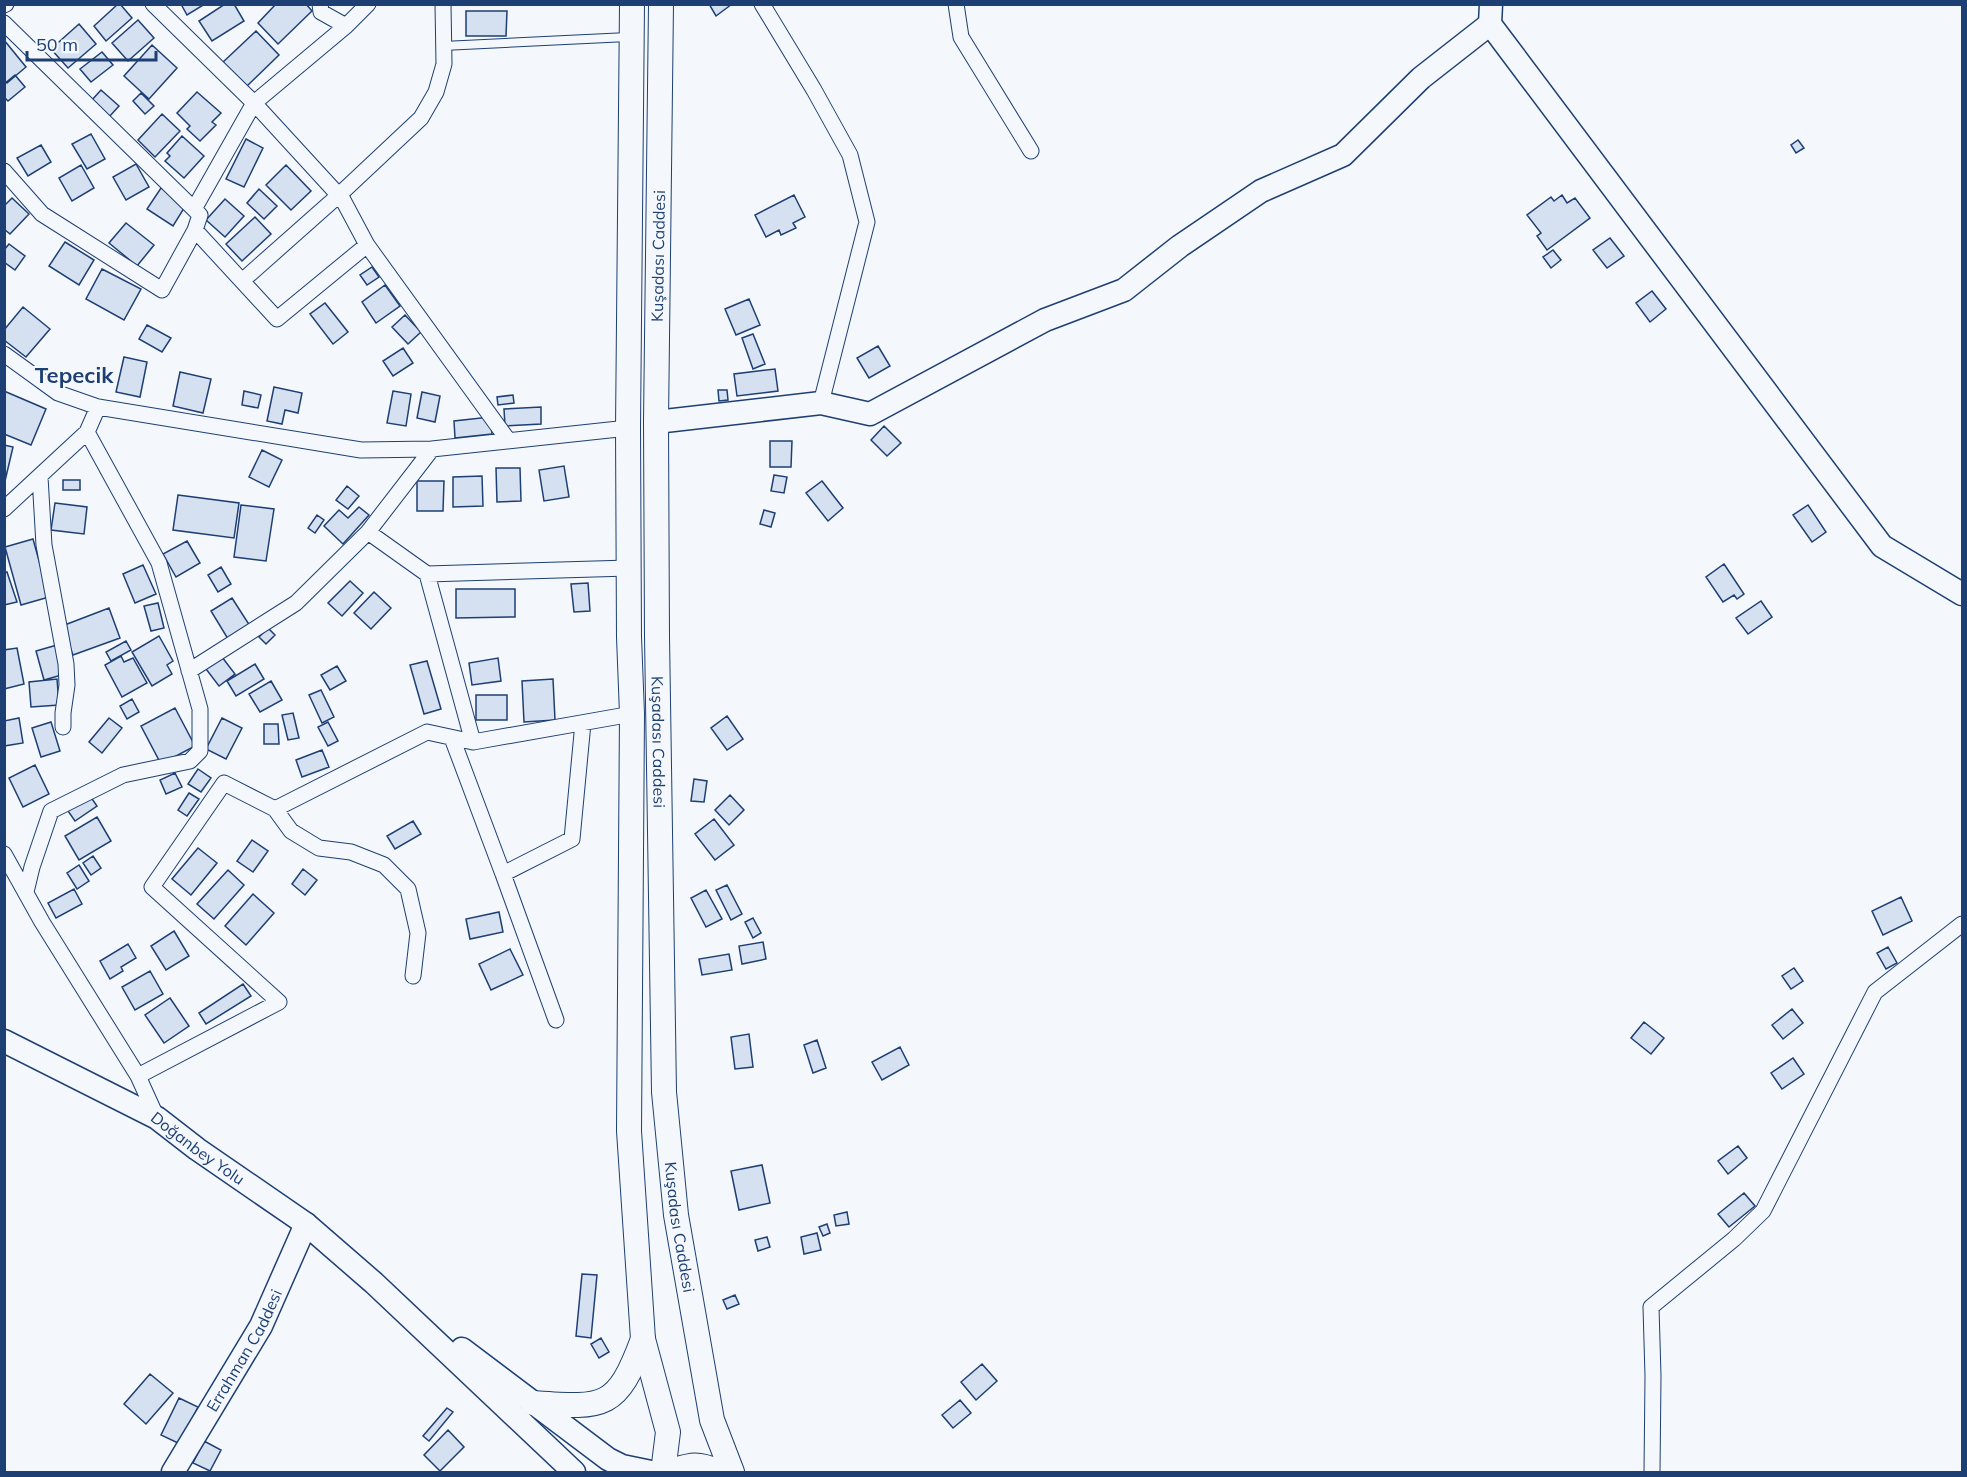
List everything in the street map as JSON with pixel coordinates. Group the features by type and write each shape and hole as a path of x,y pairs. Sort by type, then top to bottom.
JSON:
{"main road":[{"name":"Kuşadası Caddesi","path":"632,4 628,428 632,714 629,1131 643,1339 668,1432 663,1473"},
{"name":"Kuşadası Caddesi","path":"661,4 656,422 664,1092 676,1215 712,1420 732,1473"},
{"path":"533,1402 578,1406 592,1405 608,1398 631,1373 643,1339"},
{"path":"668,1473 689,1466 703,1465 719,1473"}],"street":[{"path":"153,4 254,103 339,195 367,245 508,440"},
{"path":"320,4 321,12 346,26"},
{"path":"194,210 254,103 346,26 368,4"},
{"path":"242,281 421,118 436,92 444,64 443,4"},
{"path":"762,4 850,155 867,222 821,403"},
{"path":"956,4 961,37 1031,152"},
{"path":"656,422 821,403 870,414 1046,320 1124,290 1180,246 1261,190 1343,155 1421,78 1491,14 1882,546 1962,594"},
{"path":"4,22 200,215 195,230 162,290 42,214 4,171"},
{"path":"195,230 277,319 367,245"},
{"path":"4,354 58,393 98,407 361,450 432,449 628,428"},
{"path":"4,509 87,432 98,407"},
{"path":"26,892 51,811 123,775 190,761 200,751 200,709 159,563 87,432"},
{"path":"189,671 296,603 368,532 432,449"},
{"path":"40,477 44,545 66,664 67,685 63,727"},
{"path":"368,532 427,574 629,568"},
{"path":"427,574 473,742"},
{"path":"275,809 427,732 473,742 632,714"},
{"path":"503,874 572,840 583,723"},
{"path":"452,738 556,1020"},
{"path":"138,1076 279,1002 152,887 224,783 275,809 291,831 318,848 351,852 384,865 408,889 418,933 413,976"},
{"path":"4,854 42,922 138,1076 157,1118"},
{"path":"1652,1473 1651,1307 1734,1239 1763,1211 1875,992 1962,924"},
{"name":"Doğanbey Yolu","path":"4,1041 157,1118 197,1149 306,1224 374,1283"},
{"name":"Errahman Caddesi","path":"173,1473 261,1326 306,1224"},
{"path":"374,1283 608,1459 622,1466 651,1473"},
{"path":"374,1283 574,1473"}],"lane":[{"path":"443,46 632,36"}],"building":[{"path":"118,4 132,18 106,41 94,26"},
{"path":"181,4 205,4 187,15"},
{"path":"225,4 234,4 244,21 212,41 199,21"},
{"path":"276,4 306,4 312,11 278,44 258,23"},
{"path":"709,4 732,4 716,16"},
{"path":"466,11 507,11 506,36 466,36"},
{"path":"138,20 154,38 128,61 112,43"},
{"path":"79,24 96,44 68,68 51,49"},
{"path":"256,31 279,55 245,88 221,64"},
{"path":"4,40 26,67 7,83 4,80"},
{"path":"152,45 177,68 149,99 124,76"},
{"path":"102,52 113,65 91,82 80,69"},
{"path":"15,75 25,87 8,101 4,97 4,84"},
{"path":"101,90 119,106 109,117 91,101"},
{"path":"197,92 221,113 212,122 216,125 200,141 187,129 190,126 177,113"},
{"path":"141,93 154,106 145,114 133,101"},
{"path":"162,114 180,131 155,157 138,140"},
{"path":"91,134 105,159 87,169 72,144"},
{"path":"182,136 204,156 184,178 165,161 170,156 167,153"},
{"path":"246,139 263,148 244,187 226,179"},
{"path":"1798,140 1804,148 1796,153 1791,145"},
{"path":"41,145 51,162 28,176 17,158"},
{"path":"136,164 149,187 126,200 113,177"},
{"path":"81,165 94,188 72,201 59,178"},
{"path":"286,165 311,191 291,210 266,185"},
{"path":"161,188 186,205 173,226 147,209"},
{"path":"259,189 277,206 264,219 247,203"},
{"path":"794,195 805,217 793,223 796,228 781,235 779,230 766,237 755,215"},
{"path":"1562,195 1567,203 1575,198 1590,218 1547,250 1537,236 1541,233 1527,215 1551,197 1554,201"},
{"path":"12,198 29,214 10,234 4,229 4,206"},
{"path":"225,199 244,216 225,237 206,220"},
{"path":"255,217 271,234 242,261 226,244"},
{"path":"126,223 154,245 137,266 109,243"},
{"path":"1610,238 1624,256 1607,268 1593,250"},
{"path":"65,242 94,260 79,285 49,266"},
{"path":"9,244 25,256 15,270 4,262 4,250"},
{"path":"1553,250 1561,260 1551,268 1543,257"},
{"path":"372,267 379,277 367,285 360,275"},
{"path":"102,269 141,289 124,320 86,299"},
{"path":"385,285 400,306 376,323 362,302"},
{"path":"1652,291 1666,309 1650,322 1636,303"},
{"path":"749,299 760,325 736,335 725,309"},
{"path":"325,303 348,332 333,344 310,314"},
{"path":"23,307 50,329 26,357 4,340 4,330"},
{"path":"405,315 421,332 408,344 392,327"},
{"path":"147,325 171,338 162,352 139,339"},
{"path":"753,334 765,364 753,369 742,338"},
{"path":"878,346 890,366 869,378 857,358"},
{"path":"403,348 413,363 393,376 383,361"},
{"path":"124,357 147,362 140,397 116,392"},
{"path":"775,369 778,391 737,396 734,374"},
{"path":"180,372 211,379 203,413 173,406"},
{"path":"274,387 302,393 298,413 285,410 282,424 267,421"},
{"path":"718,390 727,390 728,400 719,401"},
{"path":"4,391 46,409 31,445 4,434"},
{"path":"244,391 261,395 258,408 242,405"},
{"path":"393,391 411,394 406,426 387,423"},
{"path":"422,392 440,396 435,422 417,418"},
{"path":"513,395 514,403 498,405 497,397"},
{"path":"541,407 541,424 505,426 504,409"},
{"path":"490,417 492,434 455,438 454,421"},
{"path":"884,426 901,443 887,456 871,440"},
{"path":"770,441 792,441 791,467 770,467"},
{"path":"4,445 13,447 5,481 4,481"},
{"path":"262,450 282,460 269,487 249,477"},
{"path":"564,466 569,497 544,501 539,470"},
{"path":"496,468 520,468 521,501 497,502"},
{"path":"774,475 787,477 784,493 771,491"},
{"path":"482,476 483,506 453,507 453,477"},
{"path":"63,480 80,480 80,490 63,490"},
{"path":"417,481 444,481 443,511 417,511"},
{"path":"822,481 843,508 828,521 806,493"},
{"path":"347,486 359,496 348,509 336,500"},
{"path":"178,495 239,503 234,538 173,530"},
{"path":"55,503 87,507 84,534 51,530"},
{"path":"241,505 274,509 266,561 234,557"},
{"path":"1808,505 1826,532 1812,542 1793,515"},
{"path":"359,507 369,515 343,544 324,526 339,510 348,518"},
{"path":"764,510 775,513 771,527 760,524"},
{"path":"317,515 324,520 315,533 308,528"},
{"path":"33,539 49,597 21,605 5,547"},
{"path":"187,541 200,563 176,577 163,554"},
{"path":"1724,564 1744,594 1737,599 1734,595 1723,602 1706,577"},
{"path":"143,565 156,594 135,603 123,574"},
{"path":"221,567 231,584 218,592 208,575"},
{"path":"7,572 17,602 4,605 4,573"},
{"path":"350,581 363,593 342,616 328,603"},
{"path":"588,583 590,611 574,612 571,584"},
{"path":"456,589 515,589 515,617 456,618"},
{"path":"374,592 391,608 371,629 354,613"},
{"path":"232,598 250,626 228,639 211,611"},
{"path":"1761,601 1772,617 1748,634 1736,618"},
{"path":"158,603 164,628 151,631 144,606"},
{"path":"109,608 120,638 73,655 62,626"},
{"path":"268,628 275,635 266,644 259,637"},
{"path":"159,636 173,661 167,665 172,674 152,686 132,652"},
{"path":"126,641 131,650 111,661 106,652"},
{"path":"57,645 65,674 44,680 36,651"},
{"path":"17,648 24,684 4,689 4,650"},
{"path":"121,656 124,662 133,658 147,683 122,697 105,665"},
{"path":"222,657 235,674 219,686 206,669"},
{"path":"498,658 501,681 472,685 469,663"},
{"path":"427,661 441,709 424,714 410,665"},
{"path":"255,664 264,679 236,696 227,681"},
{"path":"337,666 346,681 330,690 321,675"},
{"path":"57,679 59,705 31,707 29,682"},
{"path":"553,679 555,720 524,722 522,681"},
{"path":"271,681 282,700 260,712 249,694"},
{"path":"321,690 334,717 322,723 309,695"},
{"path":"476,695 507,695 507,720 476,720"},
{"path":"132,699 139,712 127,719 120,706"},
{"path":"175,708 195,746 161,764 141,726"},
{"path":"293,713 299,738 288,740 282,715"},
{"path":"727,716 743,739 727,750 711,728"},
{"path":"19,718 23,743 4,746 4,721"},
{"path":"109,718 122,728 102,753 89,742"},
{"path":"222,718 242,728 226,759 206,749"},
{"path":"51,722 60,751 41,757 32,728"},
{"path":"328,722 338,741 328,746 318,727"},
{"path":"264,724 278,724 279,744 264,744"},
{"path":"322,750 329,767 302,777 296,760"},
{"path":"35,765 49,794 23,807 9,778"},
{"path":"198,769 211,778 201,792 188,784"},
{"path":"175,773 182,787 166,794 160,780"},
{"path":"694,779 707,781 704,802 691,801"},
{"path":"189,793 199,799 187,816 178,810"},
{"path":"730,795 744,810 729,825 715,810"},
{"path":"90,796 97,806 75,821 68,811"},
{"path":"97,817 111,841 79,860 65,836"},
{"path":"714,819 734,845 715,860 695,834"},
{"path":"413,821 421,834 395,849 387,836"},
{"path":"252,840 268,851 253,872 237,861"},
{"path":"198,848 217,863 191,895 172,879"},
{"path":"93,856 101,868 91,875 83,863"},
{"path":"79,865 89,881 77,889 67,873"},
{"path":"303,869 317,880 305,895 292,884"},
{"path":"228,870 244,885 214,919 197,904"},
{"path":"727,885 742,914 731,920 716,890"},
{"path":"74,889 82,904 56,918 48,903"},
{"path":"706,890 722,919 706,927 691,898"},
{"path":"253,894 274,913 246,945 225,926"},
{"path":"1901,897 1912,921 1883,935 1872,911"},
{"path":"499,912 503,932 470,939 466,919"},
{"path":"753,918 761,933 753,938 745,922"},
{"path":"174,931 189,956 166,970 151,946"},
{"path":"763,942 766,959 742,964 739,946"},
{"path":"128,944 136,958 121,967 123,971 110,979 100,961"},
{"path":"1888,947 1897,963 1886,969 1877,953"},
{"path":"510,949 523,975 491,990 479,964"},
{"path":"729,954 732,970 702,975 699,959"},
{"path":"1794,968 1803,981 1791,989 1782,976"},
{"path":"150,971 163,994 135,1010 122,987"},
{"path":"243,984 251,996 206,1024 199,1013"},
{"path":"170,998 189,1026 164,1043 145,1015"},
{"path":"1792,1009 1803,1023 1783,1039 1772,1025"},
{"path":"1644,1022 1664,1038 1651,1054 1631,1038"},
{"path":"749,1034 753,1067 735,1069 731,1037"},
{"path":"817,1040 826,1068 813,1073 804,1045"},
{"path":"900,1047 909,1065 882,1080 872,1062"},
{"path":"1793,1058 1804,1074 1782,1089 1771,1073"},
{"path":"1738,1146 1747,1158 1728,1174 1718,1161"},
{"path":"762,1165 770,1203 739,1210 731,1171"},
{"path":"1744,1193 1755,1206 1729,1227 1718,1214"},
{"path":"847,1212 849,1224 836,1226 834,1215"},
{"path":"827,1224 830,1233 823,1236 819,1227"},
{"path":"817,1233 821,1250 804,1254 801,1237"},
{"path":"767,1237 770,1247 758,1251 755,1240"},
{"path":"582,1274 597,1275 591,1338 576,1336"},
{"path":"735,1295 739,1304 727,1309 723,1300"},
{"path":"601,1338 609,1352 599,1358 591,1344"},
{"path":"982,1364 997,1381 976,1400 961,1382"},
{"path":"150,1374 173,1393 146,1424 124,1404"},
{"path":"179,1398 198,1407 180,1444 161,1435"},
{"path":"960,1400 971,1413 953,1428 942,1415"},
{"path":"447,1408 453,1412 429,1441 423,1436"},
{"path":"448,1430 464,1447 440,1471 424,1455"},
{"path":"204,1441 221,1450 210,1471 193,1463"}],"district":[{"name":"Tepecik","path":"74,375"}]}
